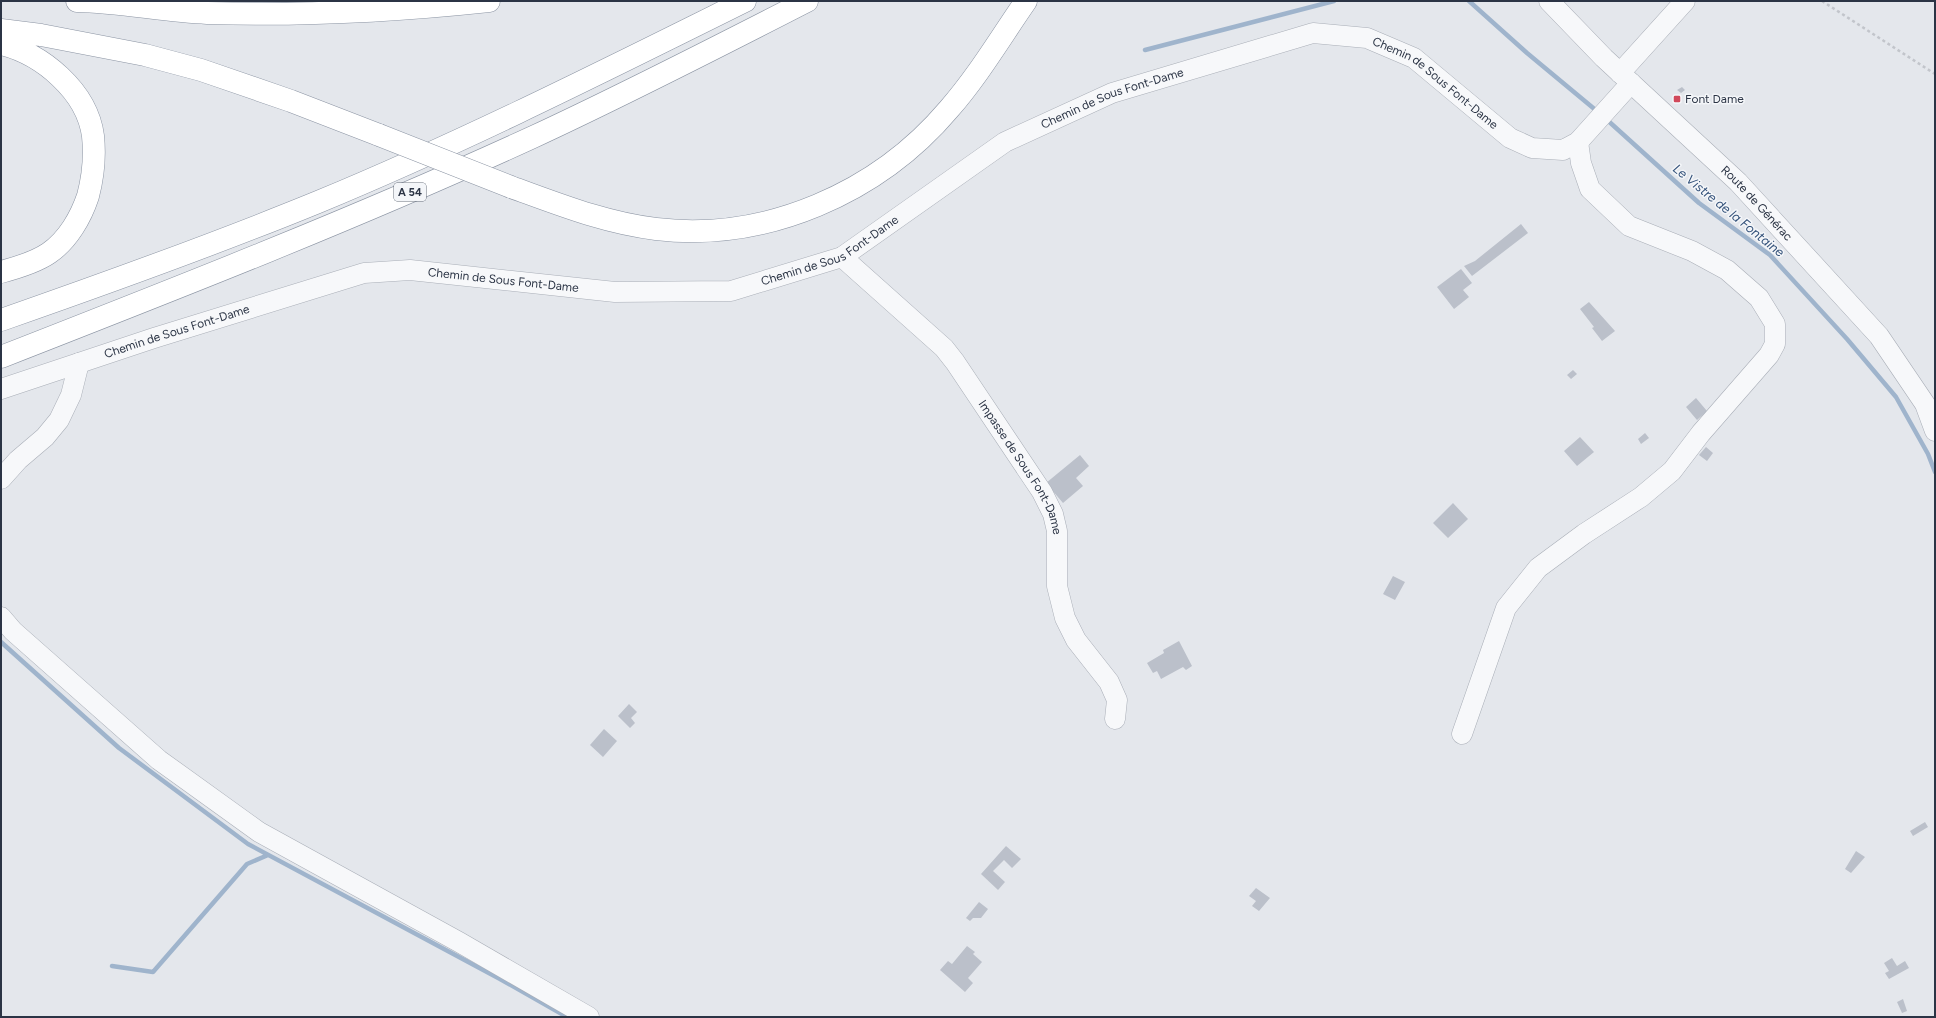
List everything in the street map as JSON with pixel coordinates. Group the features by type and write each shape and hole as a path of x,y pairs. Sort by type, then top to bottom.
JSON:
{"highway":[{"path":"77,1 206,13 307,14 419,8 489,1"},
{"path":"92,2 101,1"},
{"name":"A 54","path":"1,320 206,246 318,202 408,163 569,88 745,1"},
{"name":"A 54","path":"1,357 168,292 414,190 541,133 666,73 807,1"},
{"path":"1,30 41,35 138,54 201,70 290,101 511,187 585,213 624,224 656,229 692,231 722,230 783,218 846,193 898,159 949,109 1026,1"},
{"path":"1,44 30,54 56,73 77,95 93,135 92,181 83,213 67,236 49,253 24,265 1,272"}],"street":[{"name":"Route de Générac","path":"1548,1 1626,78 1738,182 1879,336 1924,404 1935,431"},
{"path":"1462,734 1506,608 1533,574 1538,568 1584,534 1641,497 1672,471 1701,434 1769,355 1775,344 1775,324 1759,298 1727,270 1692,251 1629,226 1590,189 1581,163 1584,135 1616,102 1626,78 1685,1"},
{"name":"Chemin de Sous Font-Dame","path":"1,389 364,273 410,270 615,292 731,291 842,257 1005,142 1112,93 1313,33 1366,38 1414,58 1510,138 1532,148 1562,150 1584,135"},
{"name":"Impasse de Sous Font-Dame","path":"842,257 944,348 955,362 1042,492 1053,514 1057,531 1056,586 1065,618 1076,640 1109,682 1117,700 1115,719"},
{"path":"1,480 18,460 45,437 59,420 71,395 79,363"},
{"path":"1,617 13,631 159,760 253,827 589,1017"}],"path":[{"path":"1822,1 1935,74"}],"building":[{"path":"1682,87 1685,90 1681,93 1677,90"},
{"path":"1521,224 1528,233 1472,276 1464,266 1475,261"},
{"path":"1461,269 1472,283 1463,290 1469,297 1454,309 1437,287"},
{"path":"1589,302 1615,331 1602,341 1592,328 1594,327 1580,309"},
{"path":"1573,370 1577,374 1571,379 1567,375"},
{"path":"1696,398 1707,411 1697,420 1686,407"},
{"path":"1645,433 1649,438 1641,444 1638,439"},
{"path":"1580,437 1594,452 1577,466 1564,451"},
{"path":"1706,447 1713,453 1707,461 1699,455"},
{"path":"1080,455 1089,466 1076,478 1083,486 1063,503 1046,483"},
{"path":"1453,503 1468,519 1448,538 1433,523"},
{"path":"1393,576 1405,582 1395,600 1383,594"},
{"path":"1179,641 1192,666 1186,670 1183,667 1161,679 1157,671 1153,673 1147,663 1164,653 1163,650"},
{"path":"629,704 637,712 631,718 635,723 630,728 618,716"},
{"path":"604,729 617,741 603,757 590,745"},
{"path":"1925,822 1928,827 1913,836 1910,831"},
{"path":"1006,846 1021,859 1012,868 1004,860 993,871 1005,882 998,890 981,874"},
{"path":"1856,851 1865,857 1851,873 1845,869"},
{"path":"1256,888 1270,898 1259,911 1252,906 1256,901 1249,896"},
{"path":"979,902 988,909 981,918 973,918 970,921 966,918"},
{"path":"967,946 975,952 973,954 982,962 968,978 973,983 965,992 940,970 948,961 952,964"},
{"path":"1892,958 1897,966 1905,961 1909,968 1889,979 1885,973 1889,971 1884,963"},
{"path":"1903,999 1907,1011 1902,1013 1897,1002"}],"waterway":[{"path":"1145,50 1334,1"},
{"name":"Le Vistre de la Fontaine","path":"1469,1 1527,53 1598,112"},
{"name":"Le Vistre de la Fontaine","path":"1605,118 1699,203 1770,255 1847,339 1896,397 1928,454 1935,472"},
{"path":"1,642 119,748 248,844 500,979 567,1017"},
{"path":"112,966 153,972 247,864 268,855"}],"place":[{"name":"Font Dame","path":"1677,99"}]}
